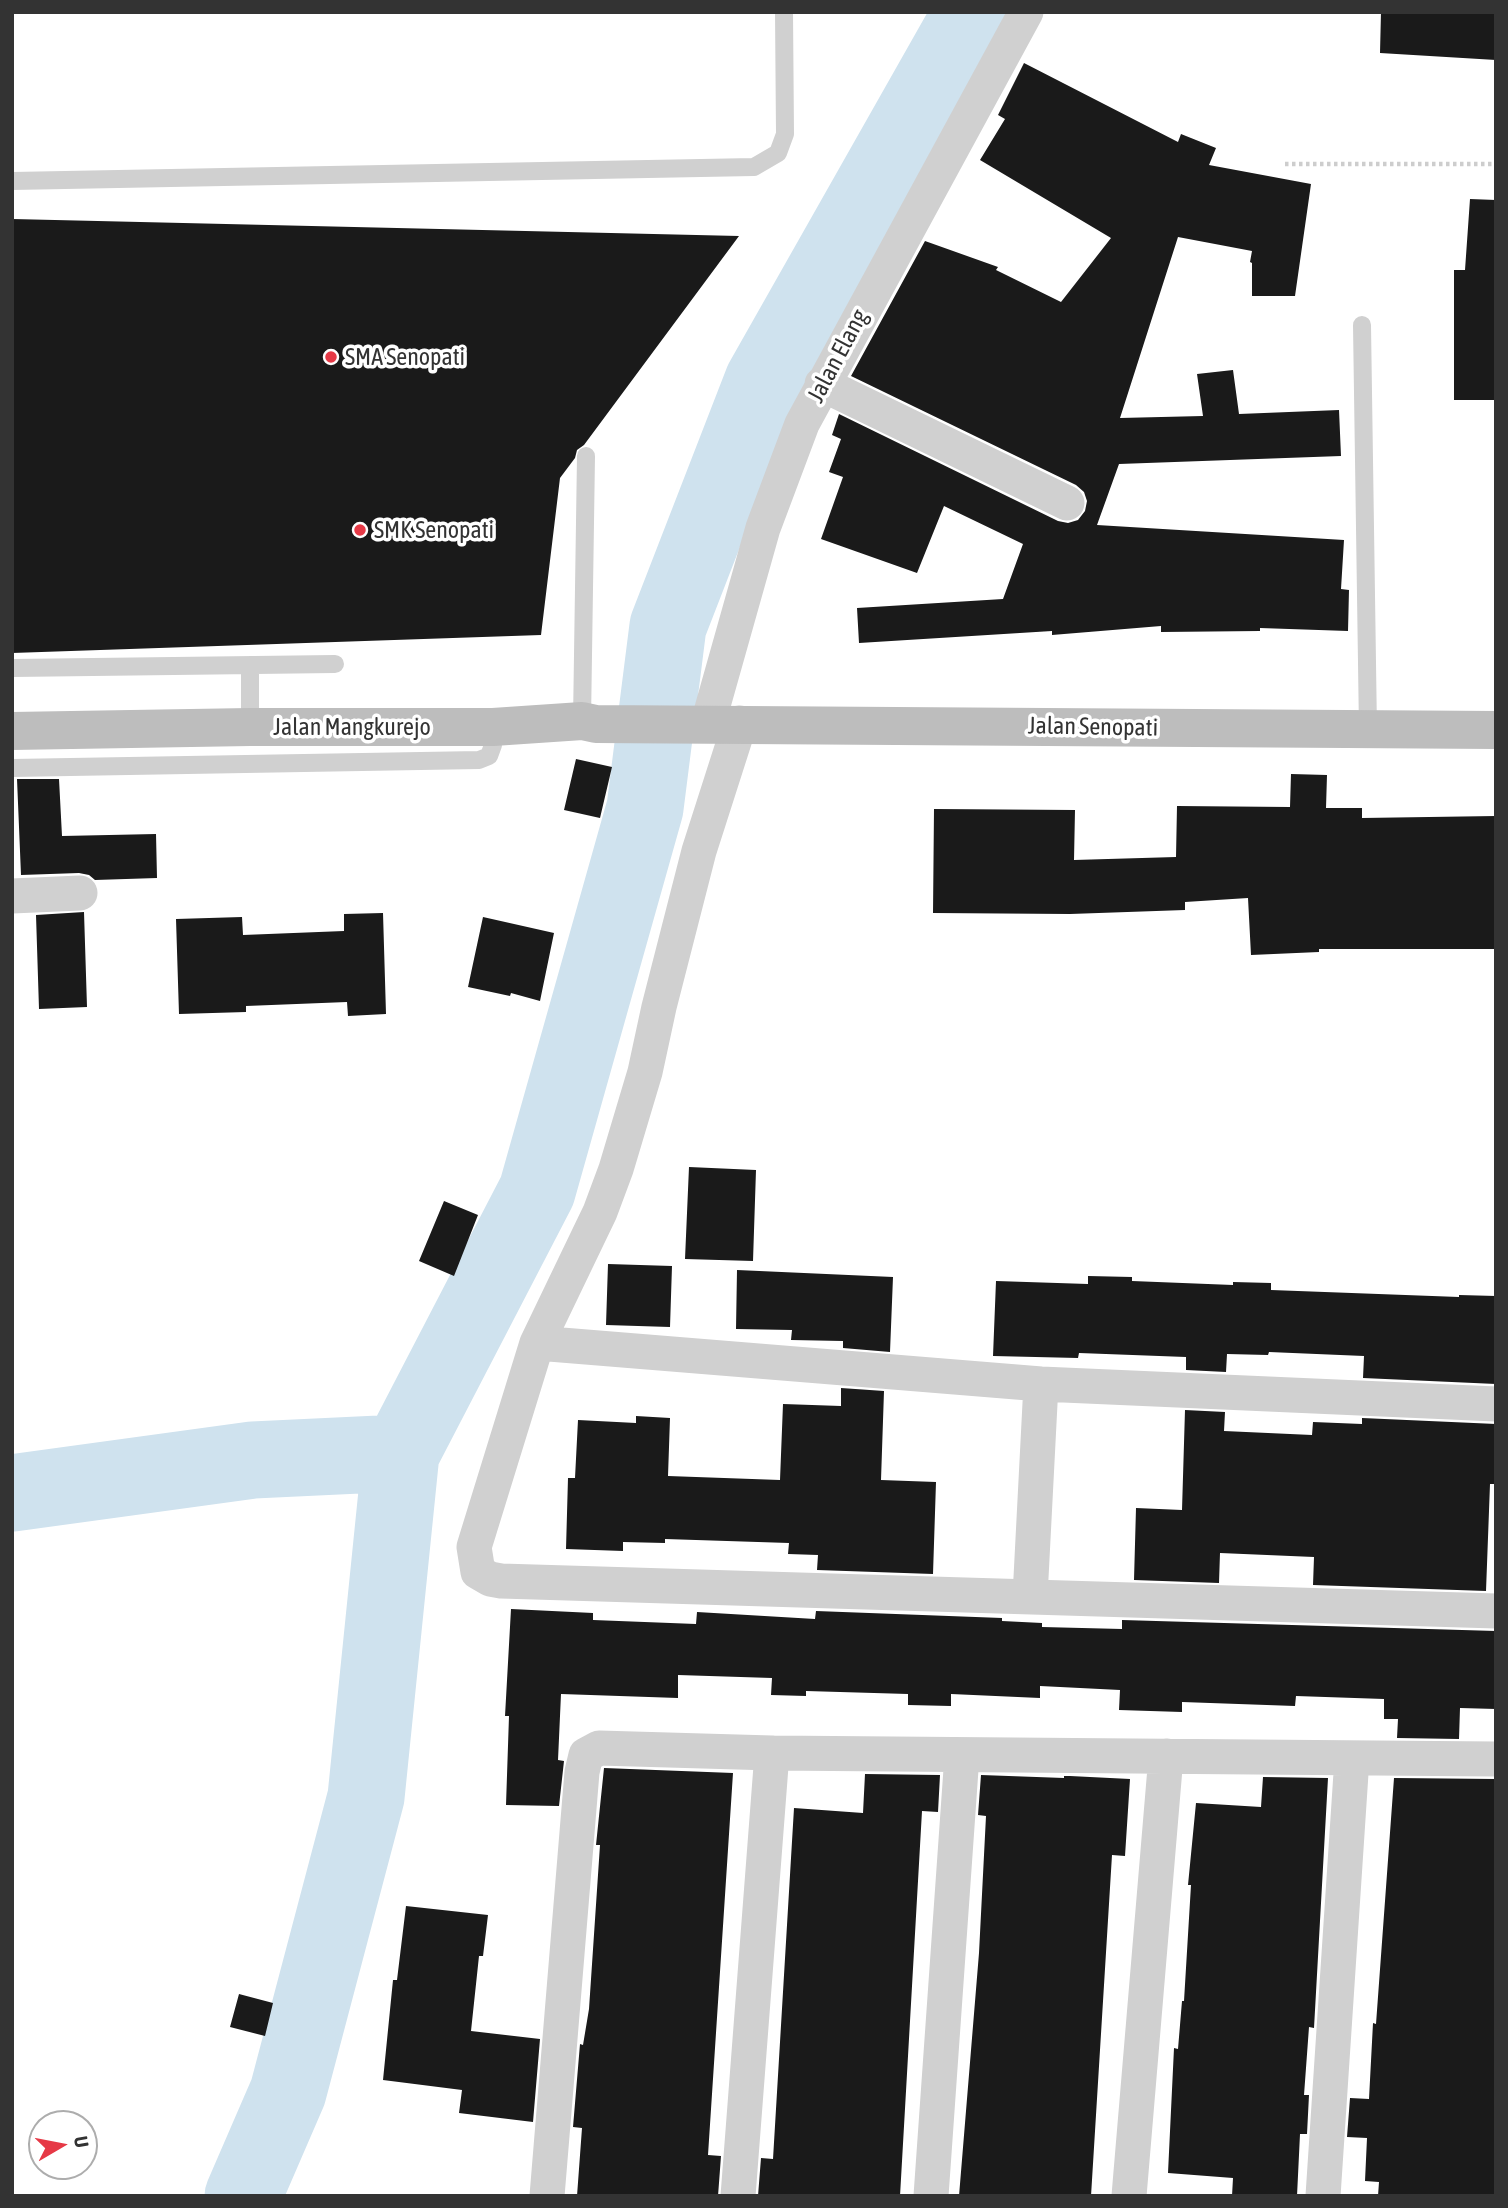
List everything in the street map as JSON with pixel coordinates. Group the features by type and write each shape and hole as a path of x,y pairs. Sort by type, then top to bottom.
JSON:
{"street":[{"name":"Jalan Elang","path":"1026,12 822,384 802,424 763,528 713,723 699,851 645,1072 600,1212 537,1343 474,1547 478,1572 489,1579 501,1581 1496,1611"},
{"path":"822,384 1068,503"},
{"name":"Jalan Mangkurejo","path":"12,731 88,748 250,727 301,745 493,727 589,722 713,723"},
{"name":"Jalan Senopati","path":"713,723 1496,730"},
{"path":"12,895 80,893"},
{"path":"537,1343 1041,1384 1496,1404"},
{"path":"1030,1597 1041,1384"},
{"path":"547,2196 582,1772 586,1755 599,1748 772,1753 1496,1759"},
{"path":"738,2196 772,1753"},
{"path":"930,2196 962,1755"},
{"path":"1129,2196 1166,1756"},
{"path":"1324,2196 1352,1758"}],"lane":[{"path":"12,181 754,167 778,153 785,134 784,12"},
{"path":"1362,325 1368,730"},
{"path":"586,457 589,722"},
{"path":"12,668 335,664"},
{"path":"250,665 250,727"},
{"path":"12,768 88,748 301,745"}],"path":[{"path":"1285,164 1496,164"}],"building":[{"path":"1381,12 1496,12 1496,60 1380,53"},
{"path":"1024,63 1178,142 1181,134 1216,148 1209,165 1311,184 1295,296 1252,296 1252,251 1178,237 1120,418 1203,416 1197,374 1233,370 1239,414 1339,410 1341,456 1119,464 1097,525 1344,540 1341,589 1349,590 1348,631 1260,628 1260,631 1161,632 1161,626 1052,635 1052,631 859,643 857,608 1003,599 1023,544 944,506 917,573 821,539 843,477 829,472 841,439 832,435 839,414 1058,521 1068,523 1078,520 1085,511 1087,501 1084,492 1076,485 851,376 925,241 998,267 996,270 1061,302 1111,238 980,160 1005,119 998,115"},
{"path":"1470,199 1496,200 1496,400 1454,400 1454,270 1465,270"},
{"name":"SMA Senopati","path":"12,219 739,236 584,445 577,450 575,458 560,478 541,635 12,653"},
{"path":"576,759 612,767 600,818 564,810"},
{"path":"1291,774 1327,775 1326,808 1362,808 1362,818 1496,816 1496,949 1319,949 1319,952 1251,955 1248,898 1185,902 1185,910 1070,914 933,913 934,809 1075,810 1074,860 1176,857 1177,806 1290,807"},
{"path":"17,779 59,779 62,836 156,834 157,878 95,880 89,875 79,873 21,875"},
{"path":"84,912 87,1007 39,1009 36,915"},
{"path":"383,913 386,1014 348,1016 347,1002 246,1006 246,1012 179,1014 176,919 242,917 243,935 344,931 344,914"},
{"path":"483,917 554,933 540,1001 511,993 510,996 468,987"},
{"path":"689,1167 756,1170 753,1261 685,1259"},
{"path":"444,1201 478,1215 454,1276 419,1261"},
{"path":"608,1264 672,1266 670,1327 606,1325"},
{"path":"737,1270 893,1277 890,1352 843,1348 843,1341 791,1340 792,1330 736,1329"},
{"path":"1088,1276 1132,1277 1132,1281 1233,1285 1233,1282 1271,1283 1271,1290 1496,1296 1496,1384 1363,1378 1364,1356 1269,1352 1268,1355 1227,1354 1226,1372 1186,1370 1186,1357 1079,1353 1078,1358 993,1356 996,1281 1088,1284"},
{"path":"841,1388 884,1391 881,1480 936,1482 933,1574 817,1570 818,1555 788,1554 789,1543 665,1539 665,1543 623,1542 623,1551 566,1549 568,1478 575,1478 578,1420 636,1423 636,1416 670,1418 668,1476 780,1480 783,1404 841,1406"},
{"path":"1185,1410 1225,1412 1224,1431 1312,1435 1313,1422 1362,1424 1362,1418 1496,1424 1494,1484 1490,1484 1486,1591 1313,1585 1314,1557 1220,1553 1219,1583 1134,1580 1136,1508 1182,1510"},
{"path":"511,1609 593,1613 593,1620 696,1624 697,1612 815,1619 816,1611 1002,1618 1002,1621 1042,1623 1042,1627 1122,1629 1122,1620 1496,1631 1496,1709 1460,1708 1459,1739 1397,1738 1398,1719 1384,1719 1384,1699 1296,1696 1295,1706 1182,1702 1182,1712 1119,1710 1120,1690 1040,1686 1040,1698 951,1694 951,1706 908,1705 908,1694 806,1691 806,1696 771,1695 772,1678 678,1675 678,1698 561,1694 558,1760 564,1761 559,1806 506,1805 509,1716 505,1716"},
{"path":"604,1768 733,1773 708,2155 721,2156 718,2196 577,2196 582,2128 573,2127 580,2044 583,2045 589,2009 600,1845 596,1845"},
{"path":"865,1774 940,1775 938,1812 922,1811 900,2196 758,2196 761,2158 773,2159 794,1808 863,1813"},
{"path":"981,1775 1130,1779 1125,1856 1112,1855 1091,2196 959,2196 979,1953 986,1816 978,1815"},
{"path":"1263,1777 1328,1778 1314,2028 1309,2027 1304,2095 1309,2095 1307,2134 1300,2134 1297,2196 1232,2196 1233,2178 1168,2173 1174,2048 1178,2049 1184,2001 1191,1885 1188,1885 1196,1803 1261,1807"},
{"path":"1394,1778 1496,1779 1496,2196 1378,2196 1379,2182 1365,2181 1367,2138 1347,2137 1350,2098 1369,2099"},
{"path":"406,1906 488,1915 483,1956 479,1956 471,2031 540,2039 533,2122 459,2113 462,2090 383,2080 393,1980 397,1980"},
{"path":"239,1994 273,2003 265,2036 230,2027"}],"waterway":[{"path":"243,2196 288,2092 366,1797 401,1453 537,1191 645,808 668,626 763,381 972,12"},
{"path":"12,1493 253,1460 401,1453"}],"place":[{"name":"SMA Senopati","path":"331,357"},
{"name":"SMK Senopati","path":"360,530"}]}
